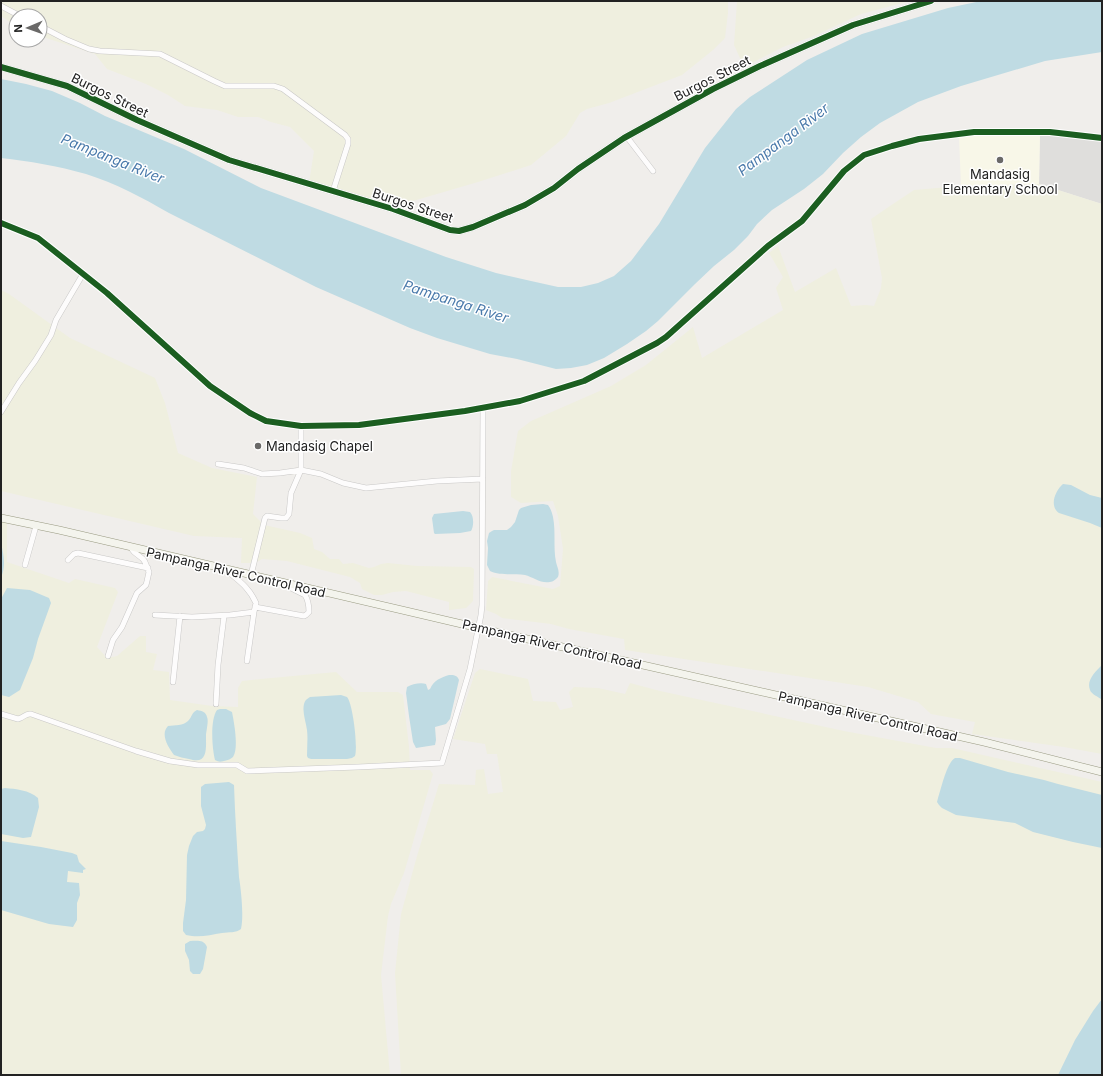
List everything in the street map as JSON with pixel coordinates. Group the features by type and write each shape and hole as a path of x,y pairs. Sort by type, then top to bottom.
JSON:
{"main road":[{"name":"Pampanga River Control Road","path":"1,518 59,530 478,628 984,742 1102,772"}],"street":[{"name":"Burgos Street","path":"1,67 67,86 137,120 228,160 408,214 450,230 459,231 473,227 525,205 554,188 578,169 627,137 713,89 768,62 853,25 931,1"},
{"path":"48,30 65,40 89,49 100,51 160,54 214,82 225,86 274,86 282,89 345,135 348,139 348,144 333,191"},
{"path":"1,223 38,238 107,293 210,386 250,413 266,421 301,426 359,425 465,411 520,401 584,382 657,343 666,337 768,246 802,221 844,171 864,155 919,139 974,132 1050,132 1102,138"},
{"path":"627,137 653,171"},
{"path":"1,412 51,335 56,320 83,274"},
{"path":"1,714 21,719 25,714 31,714 136,751 170,761 198,765 237,765 247,771 442,763 470,669 481,615 483,479 482,408"},
{"path":"250,575 265,518 267,516 286,518 289,514 291,493 301,470 301,426"},
{"path":"218,464 244,468 262,474 301,470 322,474 343,483 366,488 437,481 483,479"},
{"path":"25,565 36,526"},
{"path":"108,656 113,640 122,627 137,593 146,585 149,572 143,559 134,552 132,548"},
{"path":"68,560 74,554 78,553 148,568"},
{"path":"225,569 241,581 251,592 256,603 247,661"},
{"path":"155,615 192,617 224,616 254,609 304,616 306,615 309,612 309,608 305,595 281,582"},
{"path":"173,682 180,616"},
{"path":"216,704 218,665 224,616"}],"shaded area":[{"path":"1040,133 1102,140 1102,204 1039,184"},
{"name":"Mandasig Elementary School","path":"1040,133 1039,184 961,186 959,136"}],"green space":[{"path":"1,1 728,1 725,38 713,50 682,75 609,103 587,109 580,113 566,136 531,165 389,208 309,183 314,151 290,127 258,117 238,117 217,110 185,106 168,95 146,84 107,69 95,54 48,39 48,8 8,8 8,21 1,16"},
{"path":"737,1 910,1 861,14 814,36 783,47 744,67 734,45"},
{"path":"1039,184 1102,204 1102,754 972,734 975,722 931,714 918,702 868,687 625,650 624,639 569,629 551,624 502,618 486,610 488,581 492,577 553,589 560,586 563,549 558,516 553,501 521,503 511,497 511,471 518,431 531,421 611,386 646,365 693,327 702,358 783,310 776,288 783,277 769,253 778,246 795,292 836,268 851,306 874,306 881,288 882,278 871,219 914,190 961,186"},
{"path":"1,290 9,294 70,338 155,378 165,403 178,453 212,468 257,477 253,514 264,525 300,533 312,538 314,549 322,552 330,559 339,559 343,564 353,563 369,568 388,563 417,566 471,567 474,569 473,601 466,608 449,610 449,602 406,591 374,595 362,589 360,583 350,577 287,561 262,559 255,563 241,563 242,538 194,536 1,491"},
{"path":"1,519 7,520 7,562 69,583 75,579 115,588 118,592 97,647 107,658 117,656 140,636 146,636 146,652 157,654 153,670 169,672 170,700 212,706 238,707 238,688 242,681 336,672 357,692 398,692 403,695 410,770 430,770 433,774 404,873 391,904 388,916 381,975 390,1075 1,1075"},
{"path":"480,669 528,679 533,701 556,702 560,710 573,707 569,692 574,687 598,688 625,694 630,683 660,691 844,731 936,748 952,748 1102,782 1102,1075 401,1075 395,973 401,914 439,784 475,785 476,770 484,769 488,794 503,792 497,754 487,754 485,744 453,739 475,673"}],"water":[{"name":"Pampanga River","path":"981,1 1102,1 1102,52 1045,61 961,86 918,102 880,123 843,153 823,174 804,189 772,210 757,224 748,236 734,250 714,266 646,331 604,358 587,365 571,368 556,369 490,354 437,338 410,328 316,287 118,186 86,174 33,162 1,158 1,79 52,91 105,116 184,149 261,188 446,257 496,273 558,287 581,287 598,283 614,276 631,261 659,224 705,148 736,109 750,97 807,60 862,34 948,8"},
{"path":"1063,484 1071,485 1090,495 1102,498 1102,528 1059,513 1056,510 1054,506 1054,498"},
{"path":"543,504 548,505 553,517 555,556 559,571 558,577 552,582 547,582 525,575 494,573 490,571 487,565 487,541 489,533 494,530 507,530 511,527 515,522 521,508"},
{"path":"463,511 470,512 473,518 471,531 460,533 434,533 432,518 434,514"},
{"path":"1,543 4,569 1,578"},
{"path":"7,588 30,590 49,598 51,603 33,658 20,690 9,697 1,695 1,599"},
{"path":"1102,665 1102,700 1092,693 1089,683 1092,676"},
{"path":"449,675 457,677 459,680 450,719 446,724 435,727 435,745 416,748 413,742 409,716 406,693 407,687 424,683 426,684 428,690 433,683"},
{"path":"341,695 347,697 353,716 356,751 355,756 347,759 308,758 307,730 303,710 305,702 310,697"},
{"path":"226,709 232,712 235,728 236,748 233,757 220,762 215,760 212,734 213,720 217,710"},
{"path":"197,710 205,713 208,719 205,755 200,760 195,760 174,755 169,748 165,737 166,729 168,726 186,723"},
{"path":"955,758 960,758 1008,772 1102,795 1102,848 1033,832 1015,823 956,815 942,808 937,802 938,798 949,765"},
{"path":"229,782 234,785 235,820 242,903 241,929 235,932 204,936 186,935 183,931 183,923 186,900 187,855 193,836 197,832 203,831 206,825 201,806 201,787 205,784"},
{"path":"1,789 18,789 38,798 39,807 31,837 23,838 1,834"},
{"path":"1,841 41,847 77,855 79,862 86,869 83,870 83,873 68,871 67,882 79,883 80,895 77,903 77,920 73,927 49,924 1,910"},
{"path":"190,941 202,942 206,944 207,947 203,969 200,974 193,974 190,971 189,960 185,951 185,944"},
{"path":"1102,999 1102,1075 1058,1075 1075,1040"}],"cycle path":[{"path":"1,67 67,86 137,120 229,160 393,209 450,230 459,231 473,227 525,205 554,188 578,169 624,138 713,89 760,66 853,25 931,1"},
{"path":"1,223 38,238 107,293 210,386 250,413 266,421 301,426 359,425 465,411 520,401 584,381 657,343 666,337 768,246 802,221 844,171 864,155 919,139 974,132 1050,132 1102,138"}],"place":[{"name":"Mandasig Elementary School","path":"1000,160"},
{"name":"Mandasig Chapel","path":"258,446"}]}
